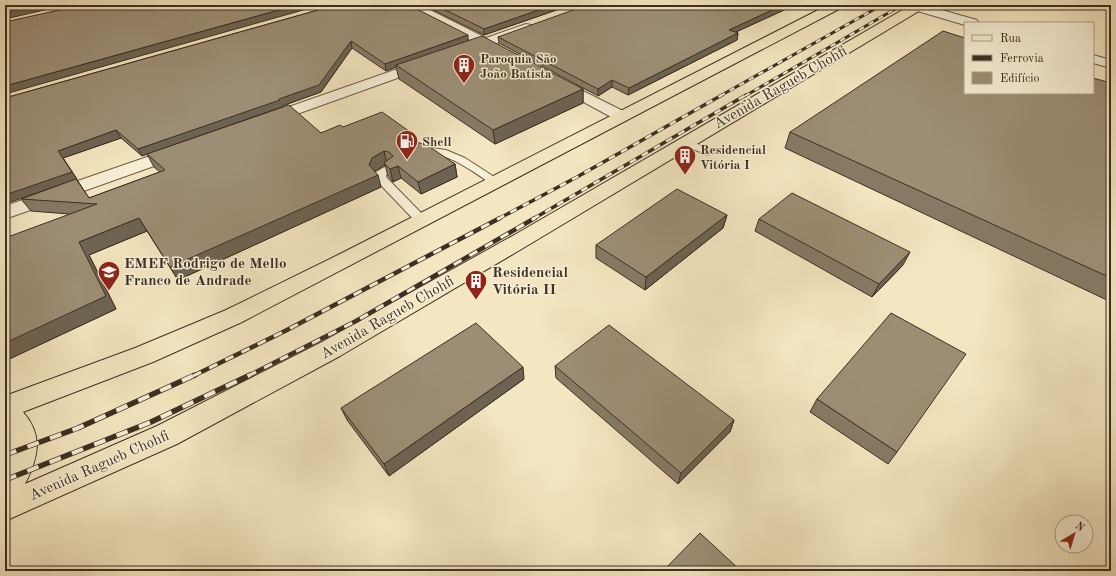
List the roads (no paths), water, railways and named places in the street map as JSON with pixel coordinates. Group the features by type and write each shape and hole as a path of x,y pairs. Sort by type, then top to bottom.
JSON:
{"highway":[{"path":"5,407 144,355 234,316 837,5"},
{"name":"Avenida Ragueb Chohfi","path":"5,507 167,435 262,387 523,239 919,6"},
{"path":"5,411 17,424 24,439 24,456 15,476 5,490"}],"street":[{"path":"411,5 485,42 505,54"},
{"path":"919,6 969,22"},
{"path":"250,126 536,24"},
{"path":"1094,59 1111,64"},
{"path":"546,76 621,116"},
{"path":"5,213 190,148"}],"lane":[{"path":"686,142 707,152"},
{"path":"423,152 429,150 446,152 496,182"},
{"path":"388,168 380,174 380,178 421,220"}],"railway":[{"path":"720,96 882,5"},
{"path":"745,96 902,5"},
{"path":"498,219 577,177 722,95"},
{"path":"533,219 746,95"},
{"path":"193,376 285,331 500,218"},
{"path":"249,375 356,321 535,218"},
{"path":"5,455 78,428 195,375"},
{"path":"5,480 151,422 249,375"}],"place":[{"name":"Paroquia São João Batista","path":"464,84"},
{"name":"Shell","path":"407,160"},
{"name":"Residencial Vitória I","path":"685,176"},
{"name":"EMEF Rodrigo de Mello Franco de Andrade","path":"109,292"},
{"name":"Residencial Vitória II","path":"476,300"}]}
